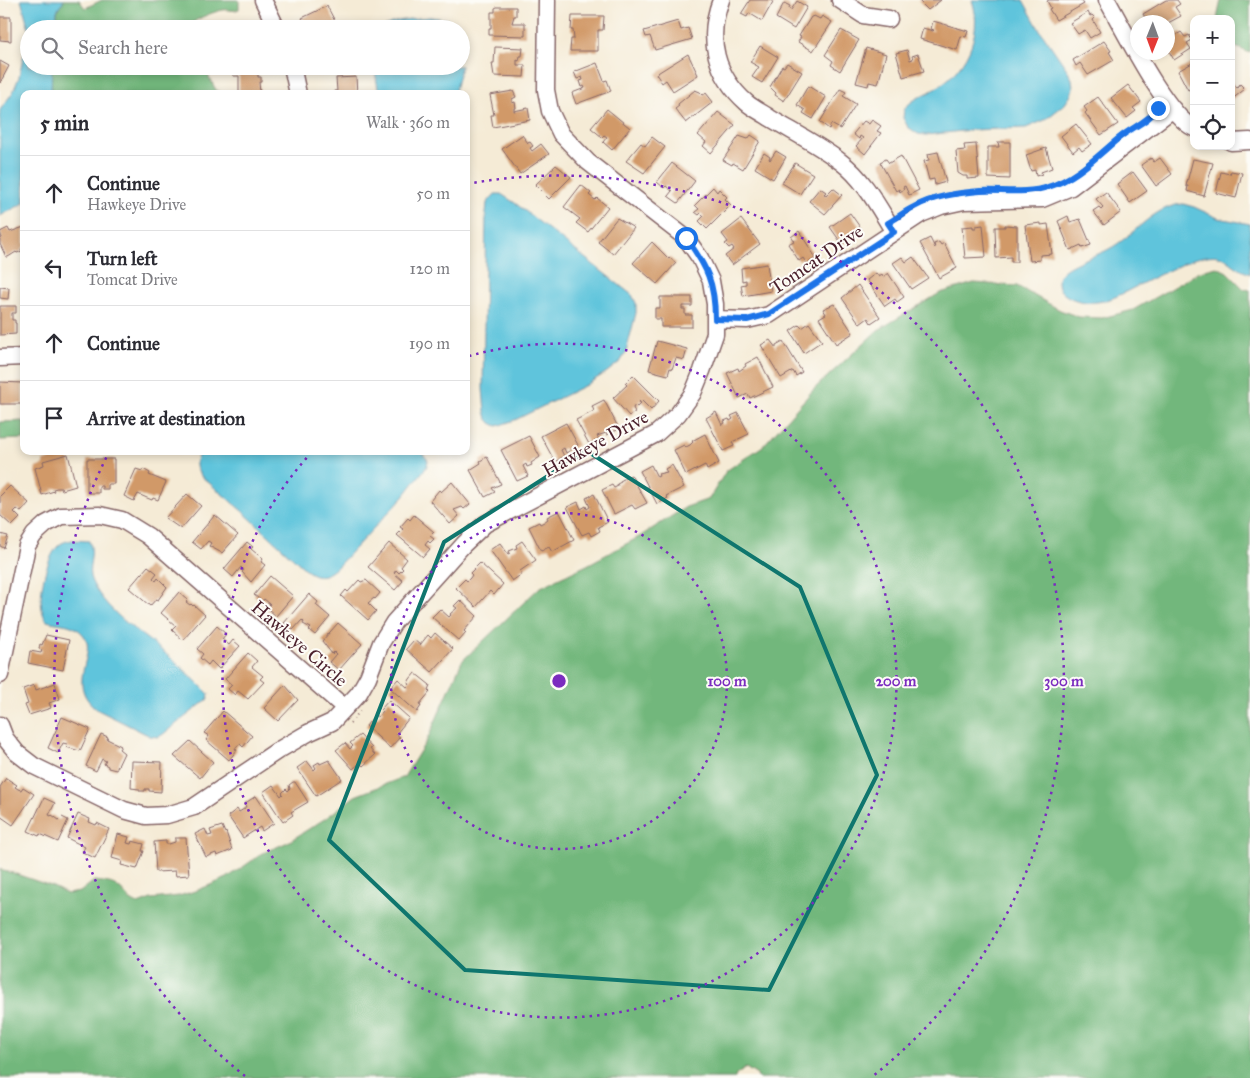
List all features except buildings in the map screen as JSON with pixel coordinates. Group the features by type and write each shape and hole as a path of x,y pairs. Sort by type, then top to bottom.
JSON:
{"street":[{"path":"263,0 273,20"},
{"name":"Hawkeye Drive","path":"349,704 359,693 368,677 381,643 394,622 464,544 485,524 656,434 678,414 693,393 715,334 715,304 711,281 700,258 686,238 588,162 561,134 550,111 546,90 547,0"},
{"path":"721,0 714,23 714,47 721,68 732,88 748,104 842,162 858,177 894,232"},
{"path":"840,0 863,15 889,19"},
{"path":"1107,0 1163,98 1190,126"},
{"path":"294,75 297,90"},
{"name":"Tomcat Drive","path":"715,319 747,320 769,314 921,214 941,206 964,201 1042,199 1072,187 1173,110"},
{"path":"1235,142 1250,141"},
{"path":"0,358 20,357"},
{"name":"Hawkeye Circle","path":"0,675 27,546 34,535 46,524 61,516 100,515 122,520 148,536 349,704 332,722 277,751 194,807 167,815 146,816 124,810 34,766 17,753 5,738 0,725"}],"path":[{"path":"346,726 361,712 362,708 349,704"}],"highlighted area":[{"path":"587,451 800,587 877,775 769,990 465,970 329,840 444,542"}],"green space":[{"path":"64,0 79,0 85,8 102,0 239,0 239,9 223,10 198,20 56,20 57,11"},
{"path":"1221,0 1250,0 1250,53 1235,47 1235,15 1218,15"},
{"path":"52,75 208,75 216,90 51,90"},
{"path":"1217,267 1227,272 1244,289 1250,290 1250,1078 758,1078 757,1075 746,1068 736,1075 735,1078 0,1078 0,869 51,886 67,894 80,892 94,881 111,883 138,904 151,899 179,896 227,878 263,853 288,842 326,818 355,796 404,777 427,740 462,661 539,588 639,537 686,507 709,499 726,471 763,446 814,389 878,330 940,293 974,283 1017,286 1060,310 1079,317 1102,318 1133,310 1201,271"},
{"path":"20,421 20,439 0,440 0,422"}],"water":[{"path":"21,0 64,0 57,11 56,20 27,20"},
{"path":"972,0 1023,0 1038,27 1068,71 1072,79 1073,88 1071,95 1065,104 1045,120 1026,128 918,134 908,127 903,118 904,110 914,100 944,82 954,73 969,52 975,27 975,13"},
{"path":"430,17 447,20 404,20"},
{"path":"20,72 20,75 52,75 51,90 20,90 20,205 0,216 0,110 13,92"},
{"path":"376,75 459,75 455,90 378,90"},
{"path":"495,194 501,194 515,203 632,295 636,303 636,313 626,352 621,361 586,385 515,420 497,426 487,418 483,389 486,213 487,203"},
{"path":"1183,204 1218,218 1250,224 1250,274 1224,258 1213,255 1193,259 1118,296 1103,301 1088,302 1077,300 1061,291 1058,285 1058,278 1062,272 1109,249 1162,210"},
{"path":"199,455 424,455 428,460 427,466 403,497 337,567 321,576 305,569 201,476 197,469"},
{"path":"72,540 89,541 91,546 90,577 99,594 108,605 128,624 177,663 209,694 208,699 162,735 157,737 150,736 98,710 87,699 82,688 82,677 87,656 85,637 74,627 47,621 43,614 41,594 45,572 58,546"}],"route":[{"path":"686,238 700,258 711,281 715,304 715,319 747,320 769,314 894,232 888,223 912,208 935,198 950,195 982,191 1021,192 1048,188 1087,165 1124,134 1132,131 1151,116 1158,108"}]}
